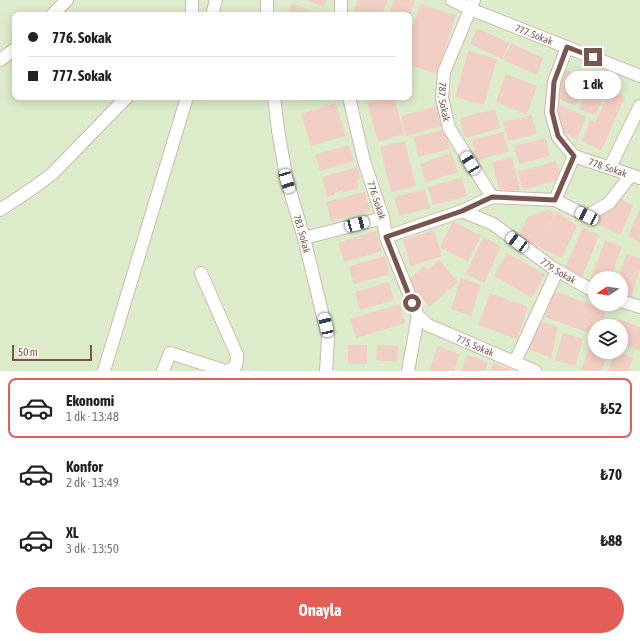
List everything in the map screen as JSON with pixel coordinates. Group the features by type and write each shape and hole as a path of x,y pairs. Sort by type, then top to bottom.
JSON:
{"street":[{"path":"55,12 67,0"},
{"path":"192,0 192,12"},
{"path":"213,12 216,0"},
{"path":"267,12 268,0"},
{"path":"341,0 341,12"},
{"name":"777. Sokak","path":"452,0 472,5 567,47 640,76"},
{"name":"787. Sokak","path":"472,5 444,72 442,98 449,128 492,197"},
{"path":"555,200 574,156 558,136 552,112 554,82 567,47"},
{"path":"0,60 12,51"},
{"path":"0,210 53,173 124,100"},
{"path":"104,371 186,100"},
{"name":"783. Sokak","path":"274,100 287,181 304,238 328,337 326,371"},
{"name":"776. Sokak","path":"350,100 364,162 383,218 386,237 418,316"},
{"path":"610,167 640,106"},
{"name":"778. Sokak","path":"574,156 636,176"},
{"path":"386,237 462,211 492,197 555,200 587,216 609,203 636,176"},
{"name":"779. Sokak","path":"462,211 493,224 557,271 588,288"},
{"path":"304,238 383,218"},
{"path":"515,362 557,271"},
{"path":"163,371 170,353 226,371 233,368 237,363 238,359 232,343 201,273"},
{"path":"628,303 640,307"},
{"path":"408,371 418,316"},
{"name":"775. Sokak","path":"418,316 428,325 515,362 529,370"}],"green space":[{"path":"0,0 640,0 640,371 0,371"}],"building":[{"path":"306,0 326,0 324,7"},
{"path":"358,0 388,0 383,12 353,12"},
{"path":"394,0 415,0 411,12 390,12"},
{"path":"292,3 315,12 288,12"},
{"path":"420,4 456,15 437,74 412,66 412,29"},
{"path":"477,28 509,43 502,59 470,44"},
{"path":"511,43 543,58 537,75 503,60"},
{"path":"468,51 497,59 484,105 455,97"},
{"path":"566,70 589,80 575,106 555,97"},
{"path":"506,74 537,86 527,114 496,102"},
{"path":"591,81 608,90 595,115 579,109"},
{"path":"611,89 625,97 601,151 582,141 590,120 595,122"},
{"path":"377,100 395,100 404,134 378,142 367,103"},
{"path":"336,103 345,136 311,146 301,114"},
{"path":"556,103 586,117 577,139 560,130 555,112"},
{"path":"438,106 444,125 406,136 401,116"},
{"path":"495,109 500,128 465,138 460,118"},
{"path":"532,115 537,134 508,141 503,122"},
{"path":"445,129 450,149 418,157 414,137"},
{"path":"503,132 509,152 477,160 472,140"},
{"path":"546,138 550,156 519,164 514,146"},
{"path":"405,141 416,186 391,192 380,147"},
{"path":"349,145 354,161 320,171 315,155"},
{"path":"451,153 458,172 426,182 420,164"},
{"path":"512,157 520,190 501,195 492,162"},
{"path":"556,161 561,179 523,190 518,172"},
{"path":"357,167 361,179 357,180 359,188 343,192 343,190 327,197 322,177"},
{"path":"462,178 467,196 433,205 428,187"},
{"path":"425,189 430,208 399,216 394,197"},
{"path":"365,192 370,211 331,221 326,202"},
{"path":"620,198 633,206 620,235 595,223 598,214"},
{"path":"640,208 640,243 628,236"},
{"path":"549,210 555,214 546,232 557,212 577,226 562,258 539,247 538,248 519,236 527,217"},
{"path":"453,221 481,236 468,262 440,247"},
{"path":"583,227 599,235 582,278 564,270"},
{"path":"434,230 442,256 411,266 403,240"},
{"path":"376,231 382,251 344,262 338,243"},
{"path":"483,237 501,246 484,283 466,274"},
{"path":"605,240 622,246 613,271 594,271"},
{"path":"507,253 545,274 532,298 494,276"},
{"path":"626,254 640,258 640,269 631,297 628,296 628,271 620,271"},
{"path":"385,256 390,274 354,284 349,266"},
{"path":"439,260 458,282 429,307 407,282 424,266 428,270"},
{"path":"461,278 481,285 471,316 451,309"},
{"path":"389,282 394,300 360,310 355,292"},
{"path":"554,291 588,303 588,311 606,311 603,319 588,319 588,332 545,317"},
{"path":"490,293 528,307 517,339 478,325"},
{"path":"400,304 405,323 356,338 350,319"},
{"path":"539,321 558,327 551,358 529,349"},
{"path":"628,322 640,327 640,351 628,347"},
{"path":"563,333 583,339 575,366 555,360"},
{"path":"348,345 367,345 367,364 348,364"},
{"path":"377,345 398,346 397,362 376,360"},
{"path":"438,346 460,354 454,371 429,371"},
{"path":"588,352 588,359 605,359 601,371 586,371 581,369"},
{"path":"467,355 488,362 485,371 461,371"},
{"path":"628,356 633,358 628,371 608,371 612,359 628,359"},
{"path":"493,363 511,369 510,371 491,371"}],"route":[{"path":"412,303 386,237 462,211 492,197 555,200 574,156 558,136 552,112 554,82 567,47 593,57"}]}
